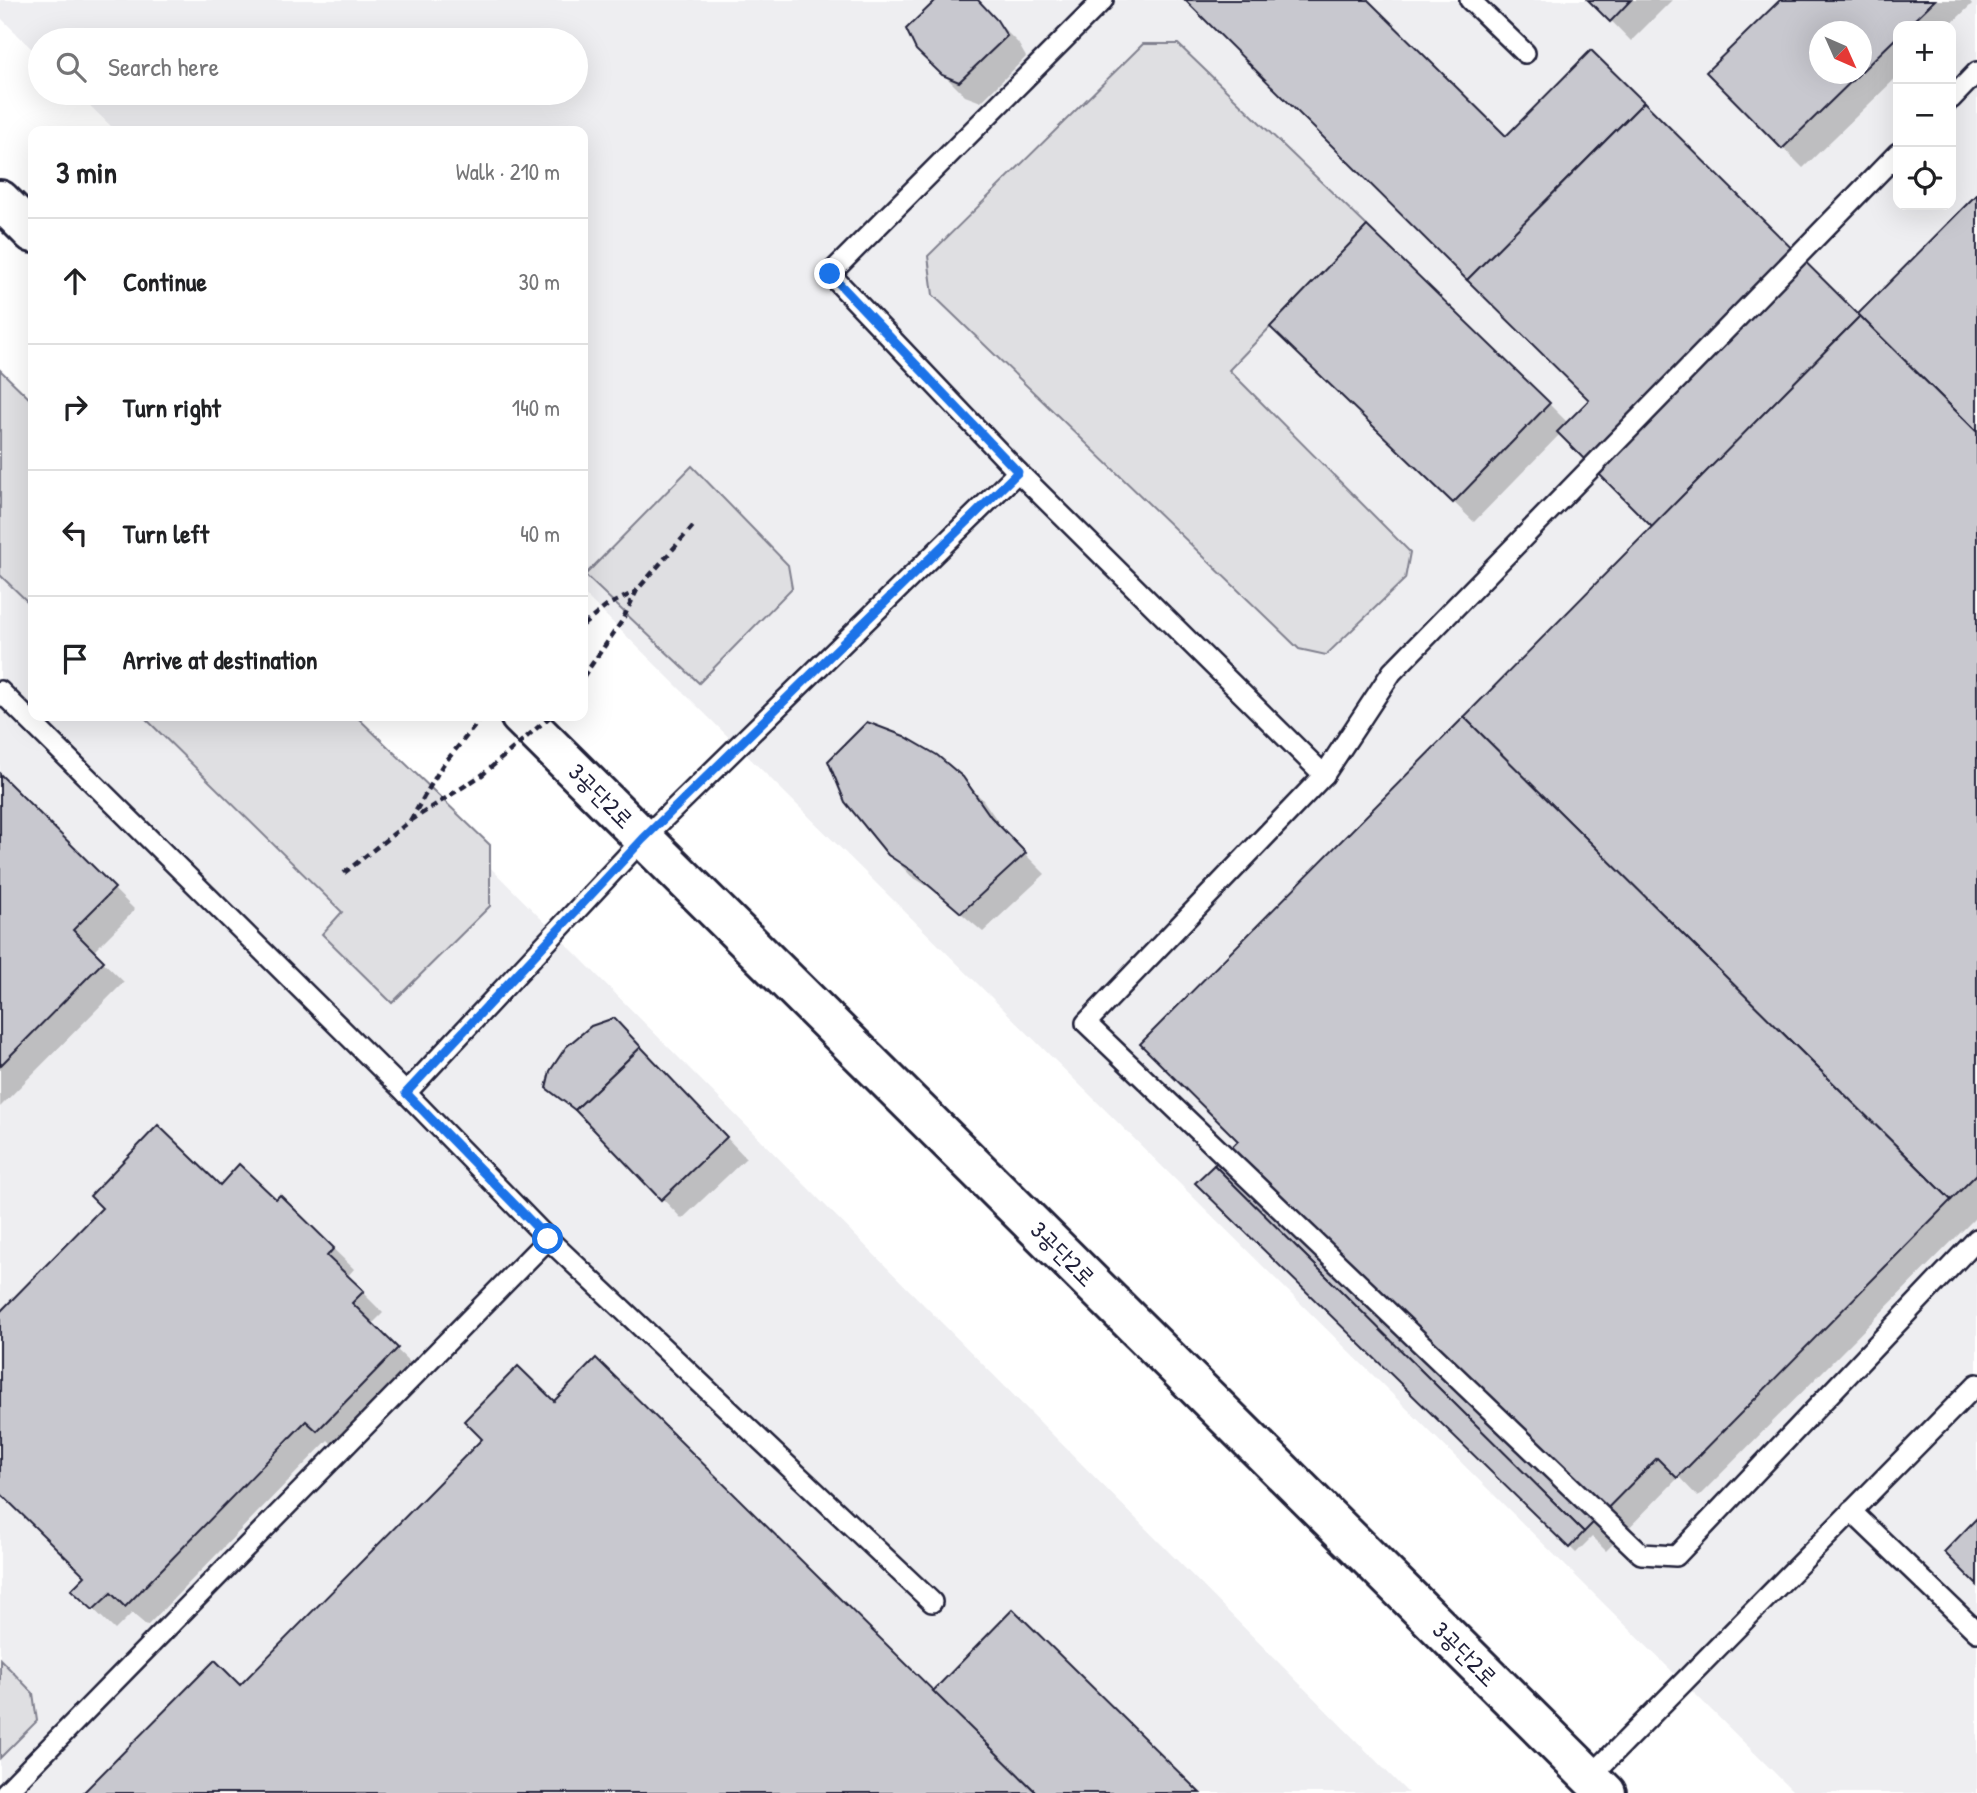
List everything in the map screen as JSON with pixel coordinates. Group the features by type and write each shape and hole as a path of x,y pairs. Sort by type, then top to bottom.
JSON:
{"street":[{"path":"0,200 28,228"},
{"name":"3공단2로","path":"525,721 1598,1785"}],"lane":[{"path":"1103,0 830,274 1018,472 1324,775"},
{"path":"1470,0 1525,53"},
{"path":"1956,94 1977,72"},
{"path":"1893,158 1392,672 1324,775 1086,1023 1642,1555 1676,1556 1977,1239"},
{"path":"406,1093 643,839 1018,472"},
{"path":"0,691 28,719"},
{"path":"30,721 406,1093 548,1239 932,1602"},
{"path":"5,1793 548,1239"},
{"path":"1598,1785 1851,1511 1977,1384"},
{"path":"1851,1511 1977,1632"}],"path":[{"path":"588,670 622,621 638,590 694,525"},
{"path":"588,621 608,605 638,590"},
{"path":"410,821 442,766 481,721"},
{"path":"344,873 410,821 482,775 545,721"}],"shaded area":[{"path":"0,0 1977,0 1977,1793 1795,1793 588,598 588,126 111,126 89,105 588,105 588,28 28,28 28,45 0,17"},
{"path":"1143,44 1178,44 1367,226 1229,370 1410,552 1405,579 1326,655 1299,649 933,295 928,256"},
{"path":"0,370 28,397 28,602 0,575"},
{"path":"0,374 28,402 28,721 345,721 1408,1793 0,1793"},
{"path":"692,466 788,565 792,588 699,683 588,578 588,572"},
{"path":"148,721 361,721 490,845 490,906 392,1003 322,934 342,912"},
{"path":"0,1659 33,1693 37,1721 0,1758"}],"building":[{"path":"936,0 978,0 997,20 1007,36 959,82 942,75 916,50 906,29"},
{"path":"1185,0 1368,0 1506,136 1591,50 1644,102 1467,280"},
{"path":"1588,0 1631,0 1610,22"},
{"path":"1780,0 1935,0 1913,21 1893,21 1893,41 1872,61 1872,21 1809,21 1809,84 1849,84 1782,149 1706,72"},
{"path":"1644,102 1860,316 1652,527 1557,432 1589,400 1467,280"},
{"path":"1977,194 1977,432 1858,314"},
{"path":"1367,226 1550,403 1453,503 1270,327"},
{"path":"1860,316 1977,432 1977,1174 1951,1200 1464,717"},
{"path":"1464,717 1951,1200 1677,1478 1657,1458 1584,1532 1214,1165 1238,1141 1140,1044"},
{"path":"867,722 904,736 937,755 963,777 991,817 1026,853 961,913 912,871 888,855 845,802 828,761"},
{"path":"0,774 115,888 73,930 104,961 0,1066"},
{"path":"614,1018 641,1047 575,1110 546,1088 550,1071 566,1047 591,1026"},
{"path":"641,1047 727,1137 661,1200 575,1110"},
{"path":"158,1125 220,1185 239,1164 276,1199 280,1195 334,1248 327,1256 364,1291 352,1303 398,1348 317,1431 306,1421 125,1607 111,1593 93,1610 71,1590 85,1576 0,1493 0,1312 102,1208 90,1196"},
{"path":"1214,1165 1584,1532 1569,1548 1195,1183"},
{"path":"596,1358 1037,1793 83,1793 215,1660 240,1685 482,1439 464,1421 518,1366 554,1401"},
{"path":"1977,1518 1977,1585 1944,1552"},
{"path":"1013,1609 1200,1793 1037,1793 933,1691"}],"route":[{"path":"548,1239 406,1093 643,839 1018,472 830,274"}]}
